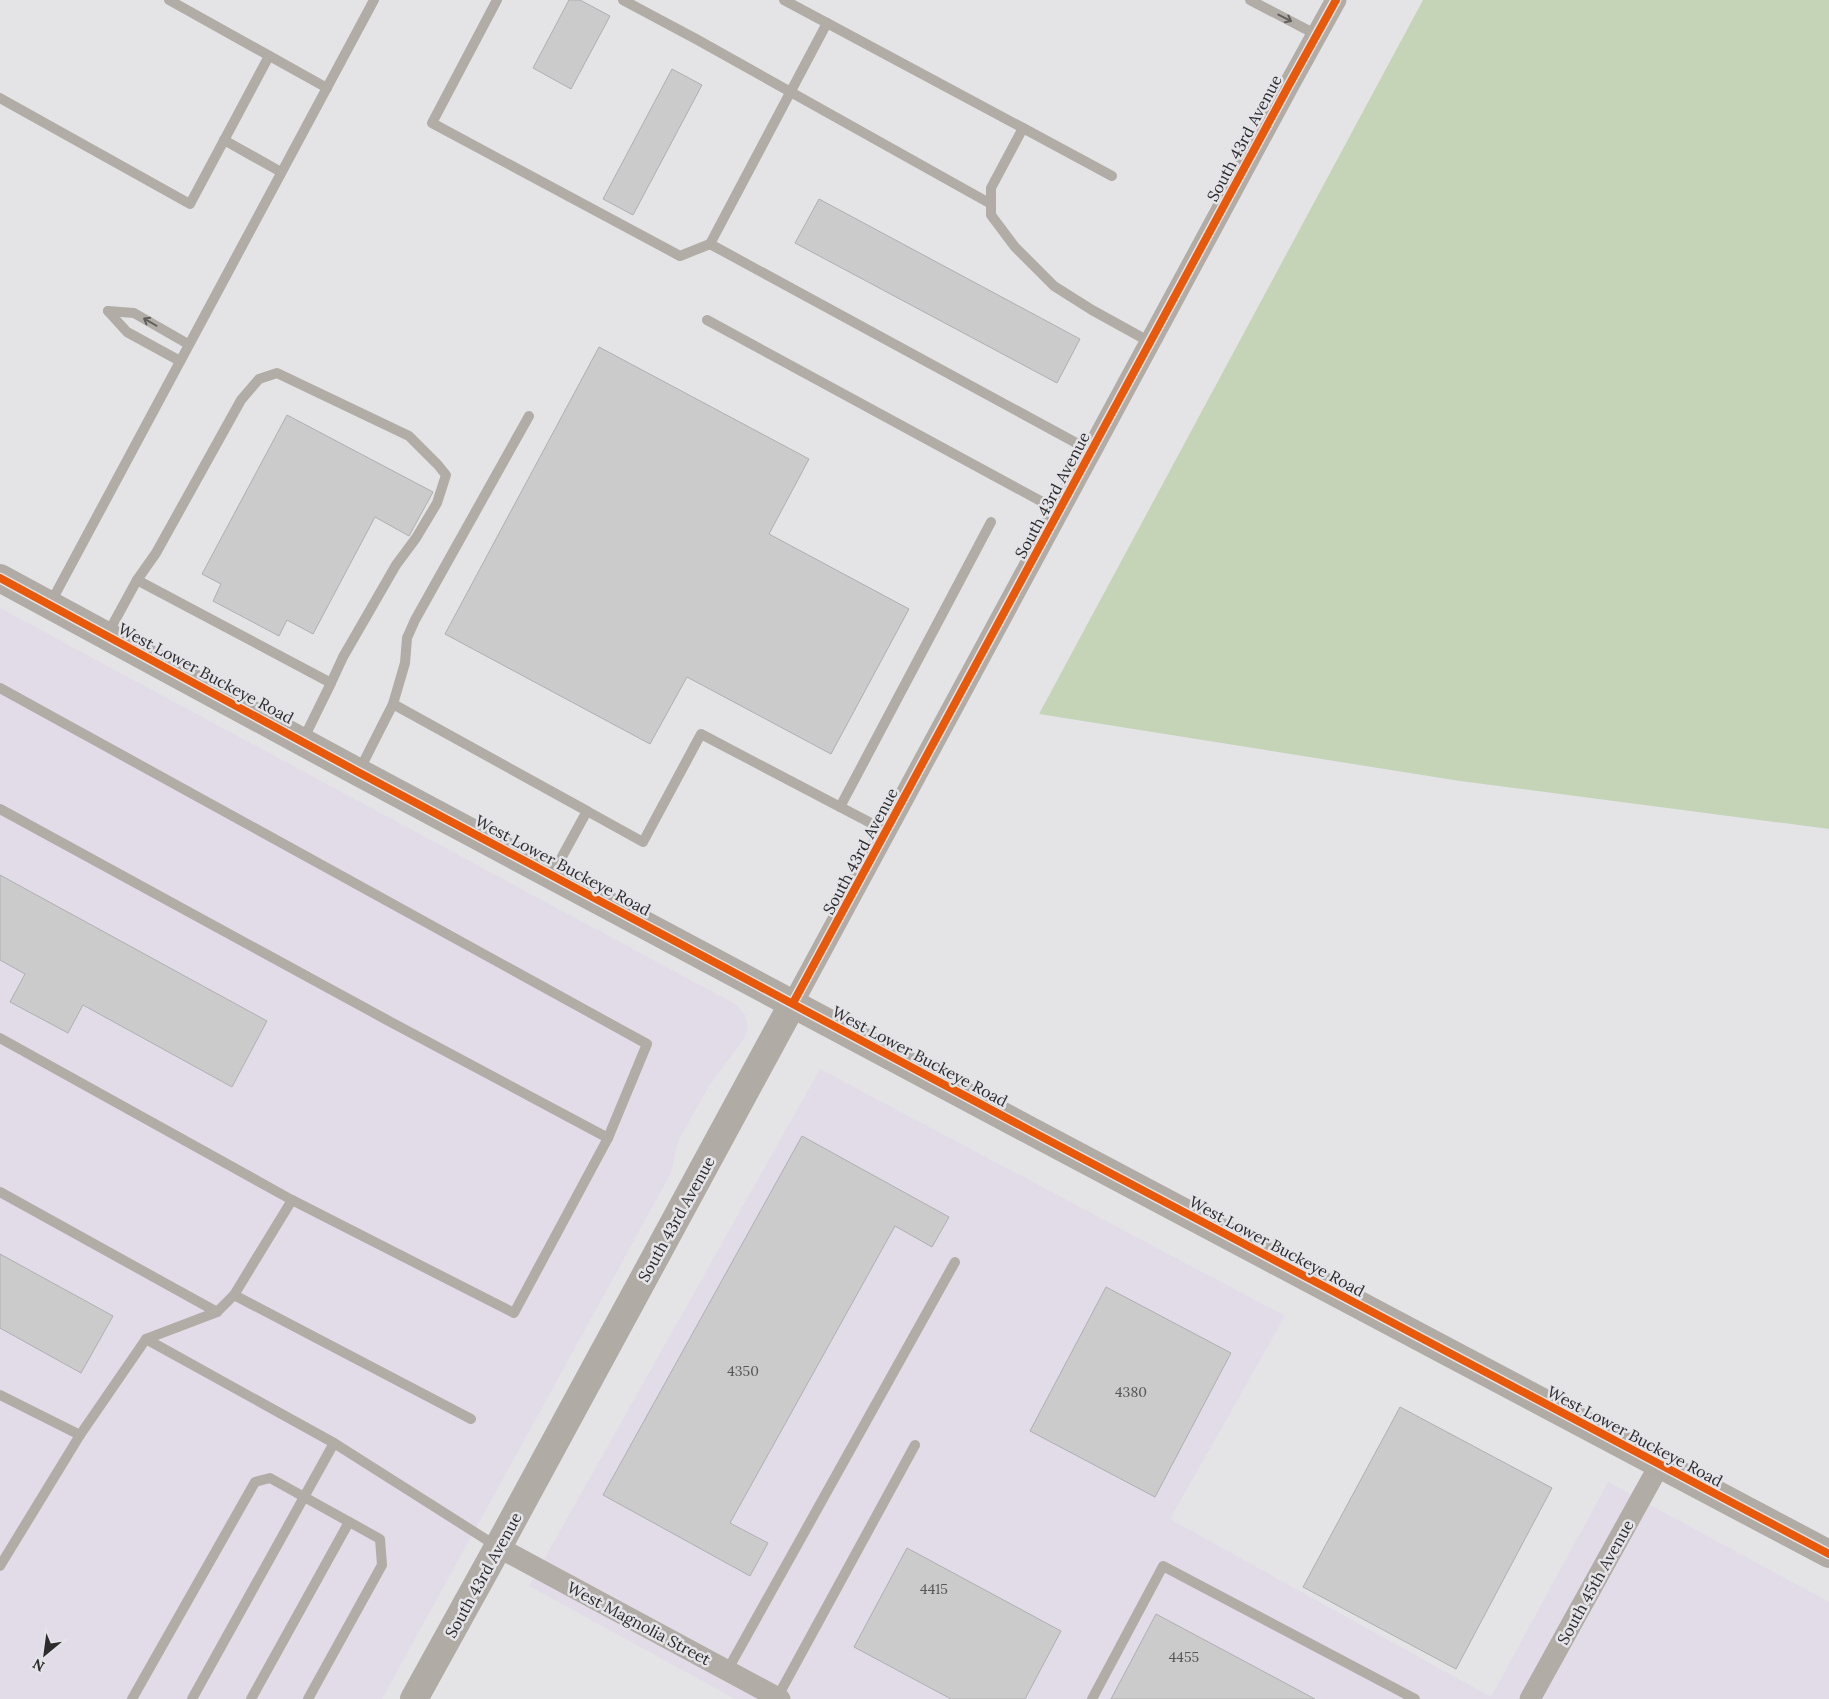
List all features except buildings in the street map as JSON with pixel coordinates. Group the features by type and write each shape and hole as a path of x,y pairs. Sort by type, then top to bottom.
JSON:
{"main road":[{"name":"West Lower Buckeye Road","path":"0,578 1020,1126 1829,1554"},
{"name":"South 43rd Avenue","path":"414,1699 498,1548 793,1003"}],"street":[{"name":"South 43rd Avenue","path":"793,1003 1336,0"},
{"name":"South 45th Avenue","path":"1530,1699 1660,1464"},
{"name":"West Magnolia Street","path":"498,1548 727,1670 770,1697"}],"lane":[{"path":"170,0 326,88"},
{"path":"49,604 374,0"},
{"path":"497,0 432,123 680,256 710,244 827,23"},
{"path":"623,0 991,204"},
{"path":"784,0 1112,176"},
{"path":"1252,1 1317,35"},
{"path":"0,98 190,204 269,56"},
{"path":"1023,128 991,188 991,215 1015,247 1054,286 1092,310 1150,342"},
{"path":"224,140 281,172"},
{"path":"710,244 1091,451"},
{"path":"180,360 127,332 108,311 134,313 188,344"},
{"path":"707,320 1059,511"},
{"path":"106,635 137,580 156,553 241,400 259,379 277,373 409,436 446,475 437,503 391,574 343,657 303,741"},
{"path":"358,772 393,704 405,663 407,638 415,620 530,416"},
{"path":"840,807 991,522"},
{"path":"137,580 331,682"},
{"path":"0,688 647,1044 608,1138 514,1313 292,1200 0,1038"},
{"path":"393,704 644,842 702,734 886,832"},
{"path":"0,809 378,1016 608,1138"},
{"path":"552,875 587,811"},
{"path":"0,1192 217,1312"},
{"path":"0,1566 80,1435 146,1340 217,1312 234,1295 292,1200"},
{"path":"727,1670 956,1262"},
{"path":"234,1295 470,1419"},
{"path":"146,1340 334,1443 498,1548"},
{"path":"0,1395 80,1435"},
{"path":"192,1699 334,1443"},
{"path":"770,1697 915,1445"},
{"path":"132,1699 255,1482 270,1478 380,1539 382,1565 308,1699"},
{"path":"251,1699 349,1522"},
{"path":"1092,1699 1163,1566 1415,1699"}],"shaded area":[{"path":"0,608 737,1005 745,1015 748,1026 744,1039 709,1086 678,1141 671,1173 382,1699 0,1699"},
{"path":"820,1069 1285,1316 1170,1519 1491,1697 1608,1482 1829,1602 1829,1699 735,1699 529,1586"}],"green space":[{"path":"1423,0 1829,0 1829,829 1460,781 1039,714"}],"cycle path":[{"path":"793,1003 1336,0"},
{"path":"0,578 358,772 1829,1554"}]}
